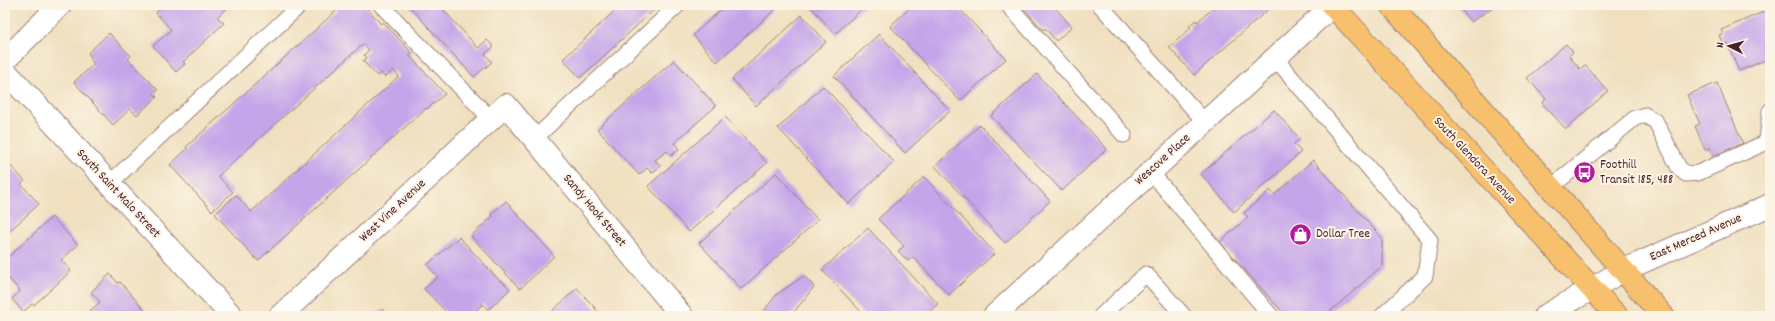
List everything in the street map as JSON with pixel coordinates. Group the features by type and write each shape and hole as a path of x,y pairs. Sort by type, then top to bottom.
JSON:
{"main road":[{"name":"South Glendora Avenue","path":"1332,5 1474,162 1593,288 1617,316"},
{"path":"1392,5 1622,272 1663,316"}],"street":[{"path":"5,60 60,5"},
{"name":"Wescove Place","path":"994,316 1332,5"},
{"name":"South Saint Malo Street","path":"5,71 232,316"},
{"name":"Sandy Hook Street","path":"498,112 534,140 682,316"},
{"name":"West Vine Avenue","path":"280,316 498,112"},
{"name":"East Merced Avenue","path":"1545,316 1622,272 1663,251 1770,205"}],"lane":[{"path":"109,184 300,5"},
{"path":"381,5 498,112"},
{"path":"534,140 678,5"},
{"path":"1008,5 1124,135"},
{"path":"1100,5 1205,122"},
{"path":"1275,58 1430,240 1425,276 1382,316"},
{"path":"1550,188 1635,118 1644,115 1656,122 1679,168 1686,174 1698,173 1768,146 1770,111"},
{"path":"1151,172 1271,316"},
{"path":"1101,316 1146,274 1184,316"}],"building":[{"path":"164,5 231,5 217,17 224,23 183,62 185,64 176,72 153,46 171,30 156,13"},
{"path":"332,5 364,5 381,24 383,22 412,53 409,55 445,94 427,109 426,108 258,261 215,214 236,195 251,212 399,76 393,70 385,77 381,73 377,76 363,61 367,58 364,55 369,50 363,44 218,176 233,192 212,211 170,165 187,149 186,147 337,10"},
{"path":"408,5 439,5 478,48 487,40 494,47 485,54 492,62 474,77"},
{"path":"621,5 659,5 580,78 563,59"},
{"path":"726,5 780,5 717,62 693,35"},
{"path":"813,5 866,5 835,34 811,7"},
{"path":"913,5 956,5 1006,59 960,101 890,26"},
{"path":"1021,5 1053,5 1072,27 1056,41 1045,28 1043,30"},
{"path":"1217,5 1272,6 1194,75 1169,47 1191,28 1189,26 1196,20 1197,22"},
{"path":"1457,5 1496,5 1471,22"},
{"path":"1770,9 1770,58 1739,71 1727,43 1723,45 1719,35 1723,34 1721,30"},
{"path":"802,15 826,42 756,106 732,79"},
{"path":"109,33 131,56 128,59 158,90 154,94 157,97 137,115 130,109 113,125 74,82 94,64 90,60 92,58 88,53"},
{"path":"879,34 950,111 905,153 834,76"},
{"path":"1566,44 1573,52 1569,56 1580,69 1585,65 1608,91 1566,129 1542,103 1546,99 1527,78"},
{"path":"674,60 716,106 674,143 679,149 671,156 667,151 655,160 661,166 652,173 647,168 639,175 597,129"},
{"path":"1037,74 1107,149 1062,191 991,116"},
{"path":"1717,83 1743,143 1713,156 1710,148 1705,150 1695,126 1700,124 1687,95"},
{"path":"823,86 894,162 849,204 778,128"},
{"path":"1274,110 1300,139 1294,144 1301,152 1234,212 1201,174"},
{"path":"725,117 767,163 689,232 648,186"},
{"path":"980,125 1050,201 1005,243 935,166"},
{"path":"1313,160 1382,238 1382,266 1325,316 1320,312 1315,316 1286,316 1220,242 1248,217 1244,213 1270,190 1274,195"},
{"path":"5,164 9,168 11,166 25,181 21,184 39,204 5,235"},
{"path":"776,173 818,220 741,289 699,243"},
{"path":"924,177 995,253 949,295 913,257 908,261 898,251 904,246 878,219"},
{"path":"506,201 554,256 520,289 471,236 493,216 491,214"},
{"path":"52,217 78,245 61,260 71,271 34,305 32,304 23,312 12,299 20,291 5,274 5,260"},
{"path":"868,228 938,304 925,316 865,316 822,270"},
{"path":"459,237 501,282 502,281 510,289 488,310 483,304 470,316 450,316 424,289 438,277 427,265"},
{"path":"110,274 118,283 120,282 150,316 84,316 100,302 91,292"},
{"path":"804,276 814,287 794,312 788,316 760,316 777,294"},
{"path":"577,288 602,316 547,316"},
{"path":"382,309 388,316 374,316"}],"place":[{"name":"Foothill Transit 185, 488","path":"1584,172"},
{"name":"Dollar Tree","path":"1301,234"}]}
